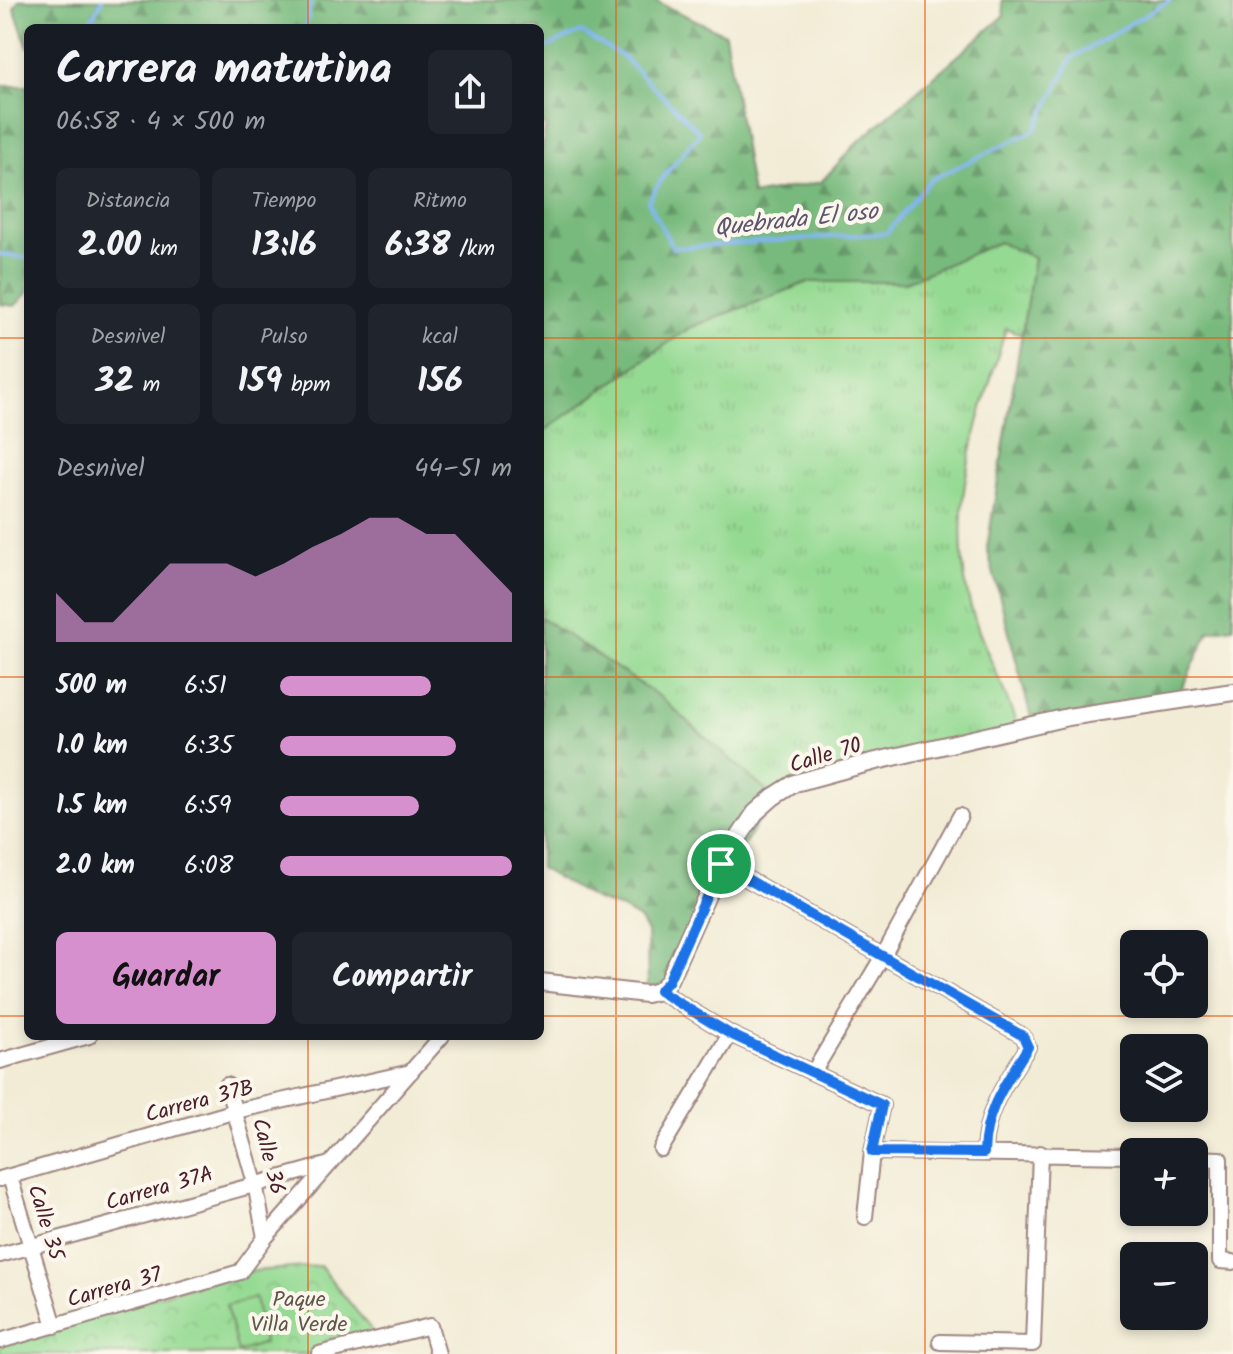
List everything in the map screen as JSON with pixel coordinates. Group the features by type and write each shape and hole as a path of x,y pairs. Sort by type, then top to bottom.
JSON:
{"main road":[{"name":"Calle 70","path":"659,991 668,982 721,864 755,813 795,783 822,774 1068,717 1233,692"},
{"path":"544,982 646,994 659,991"}],"street":[{"path":"814,1071 883,956 960,816"},
{"path":"721,864 1027,1040 1028,1047 993,1103 984,1133 984,1153"},
{"path":"659,991 730,1034 882,1105 872,1152 865,1217"},
{"path":"661,1149 730,1034"},
{"path":"0,1061 75,1040"},
{"path":"265,1238 438,1040"},
{"name":"Carrera 37B","path":"5,1178 236,1111 411,1071"},
{"name":"Calle 36","path":"227,1085 255,1183 265,1238"},
{"path":"872,1152 1120,1156"},
{"path":"940,1342 1033,1344 1040,1153"},
{"path":"1208,1159 1220,1159 1220,1261 1233,1262"},
{"name":"Carrera 37A","path":"0,1255 330,1164"},
{"name":"Calle 35","path":"5,1178 32,1246 55,1326"},
{"name":"Carrera 37","path":"0,1341 240,1272 265,1238"},
{"path":"319,1354 430,1326 438,1354"}],"green space":[{"path":"19,0 653,0 725,34 752,195 821,182 857,143 1004,16 1002,0 1233,0 1233,627 1209,631 1176,701 1033,725 987,548 1034,258 999,242 905,282 808,282 689,328 544,431 544,24 24,24 24,37 14,8"},
{"path":"0,86 24,86 24,296 15,306 0,304"},
{"path":"999,242 1034,258 1022,335 1006,328 977,426 961,522 962,556 971,609 1018,729 773,797 660,697 544,620 544,431 689,328 809,282 905,282"},
{"path":"544,620 660,697 773,797 688,937 668,982 648,989 647,932 639,919 594,899 544,870"},
{"name":"Paque Villa Verde","path":"320,1266 378,1338 319,1354 0,1354 0,1341 240,1272"},
{"path":"255,1298 264,1343 238,1352 226,1306"}],"waterway":[{"name":"Quebrada El oso","path":"89,24 102,0"},
{"name":"Quebrada El oso","path":"307,24 311,0"},
{"name":"Quebrada El oso","path":"544,48 581,32 623,57 700,133 664,176 648,201 673,248 887,233 930,180 1035,130 1072,58 1170,0"},
{"name":"Quebrada El oso","path":"0,254 24,257"}],"route":[{"path":"721,864 1027,1040 1028,1047 993,1103 984,1133 984,1153 872,1152 882,1105 730,1034 659,991 668,982 721,864"}]}
